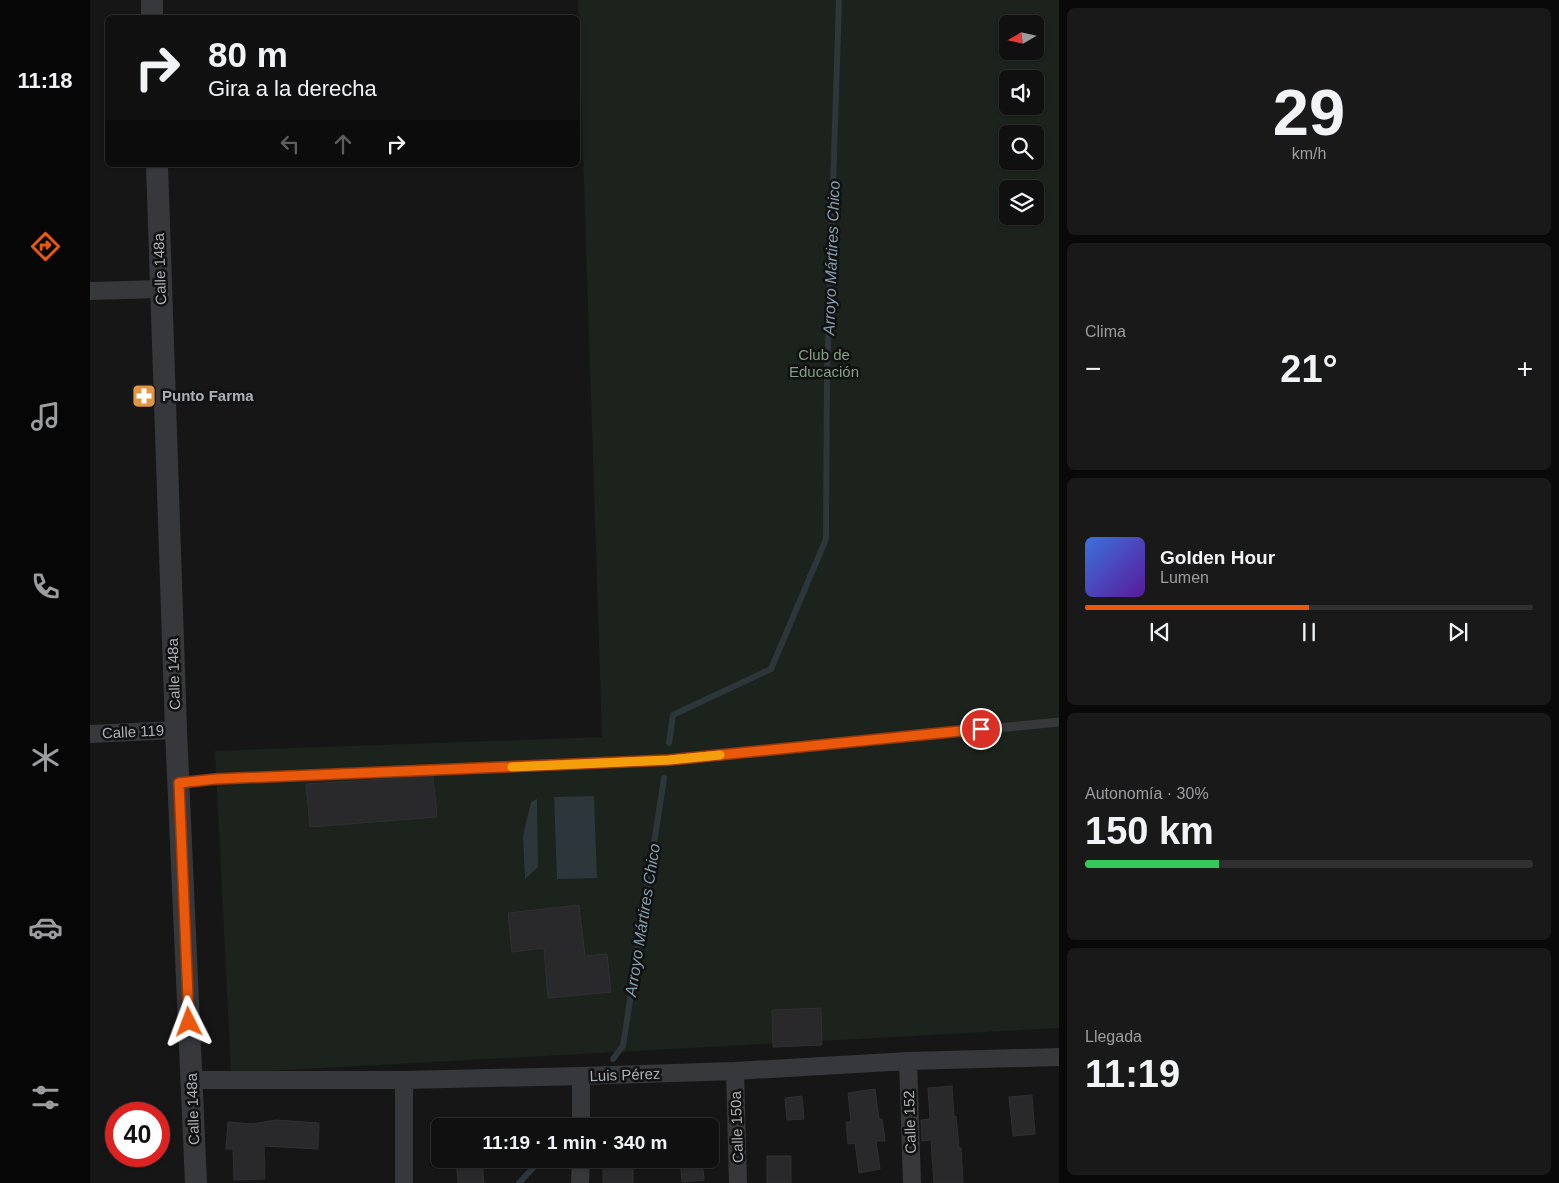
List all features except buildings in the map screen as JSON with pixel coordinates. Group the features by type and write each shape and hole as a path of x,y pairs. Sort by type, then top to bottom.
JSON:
{"street":[{"path":"152,0 152,15"},
{"name":"Calle 148a","path":"157,167 176,730 196,1183"},
{"path":"90,291 160,289"},
{"name":"Calle 119","path":"90,734 176,730"},
{"name":"Luis Pérez","path":"192,1080 404,1080 581,1076 735,1071 908,1061 1059,1057"},
{"name":"Calle 152","path":"908,1061 912,1183"},
{"name":"Calle 150a","path":"735,1071 738,1183"},
{"path":"581,1076 581,1118"},
{"path":"404,1080 404,1183"},
{"path":"580,1168 580,1183"}],"lane":[{"path":"179,783 216,779 669,760 1059,722"}],"green space":[{"name":"Club de Educación","path":"578,0 1059,0 1059,1028 231,1073 215,751 602,737 580,15"}],"shaded area":[{"path":"594,796 597,878 557,879 554,797"},
{"path":"537,799 538,867 525,879 523,836 531,802"}],"waterway":[{"name":"Arroyo Mártires Chico","path":"669,743 673,715 771,669 826,539 827,374 839,0"},
{"name":"Arroyo Mártires Chico","path":"613,1059 623,1046 664,778"},
{"name":"Arroyo Mártires Chico","path":"519,1183 533,1168"}],"slow traffic":[{"path":"512,767 669,760 720,755"}],"place":[{"name":"Punto Farma","path":"144,396"}],"route":[{"path":"189,1022 179,783 216,779 669,760 981,729"}]}
